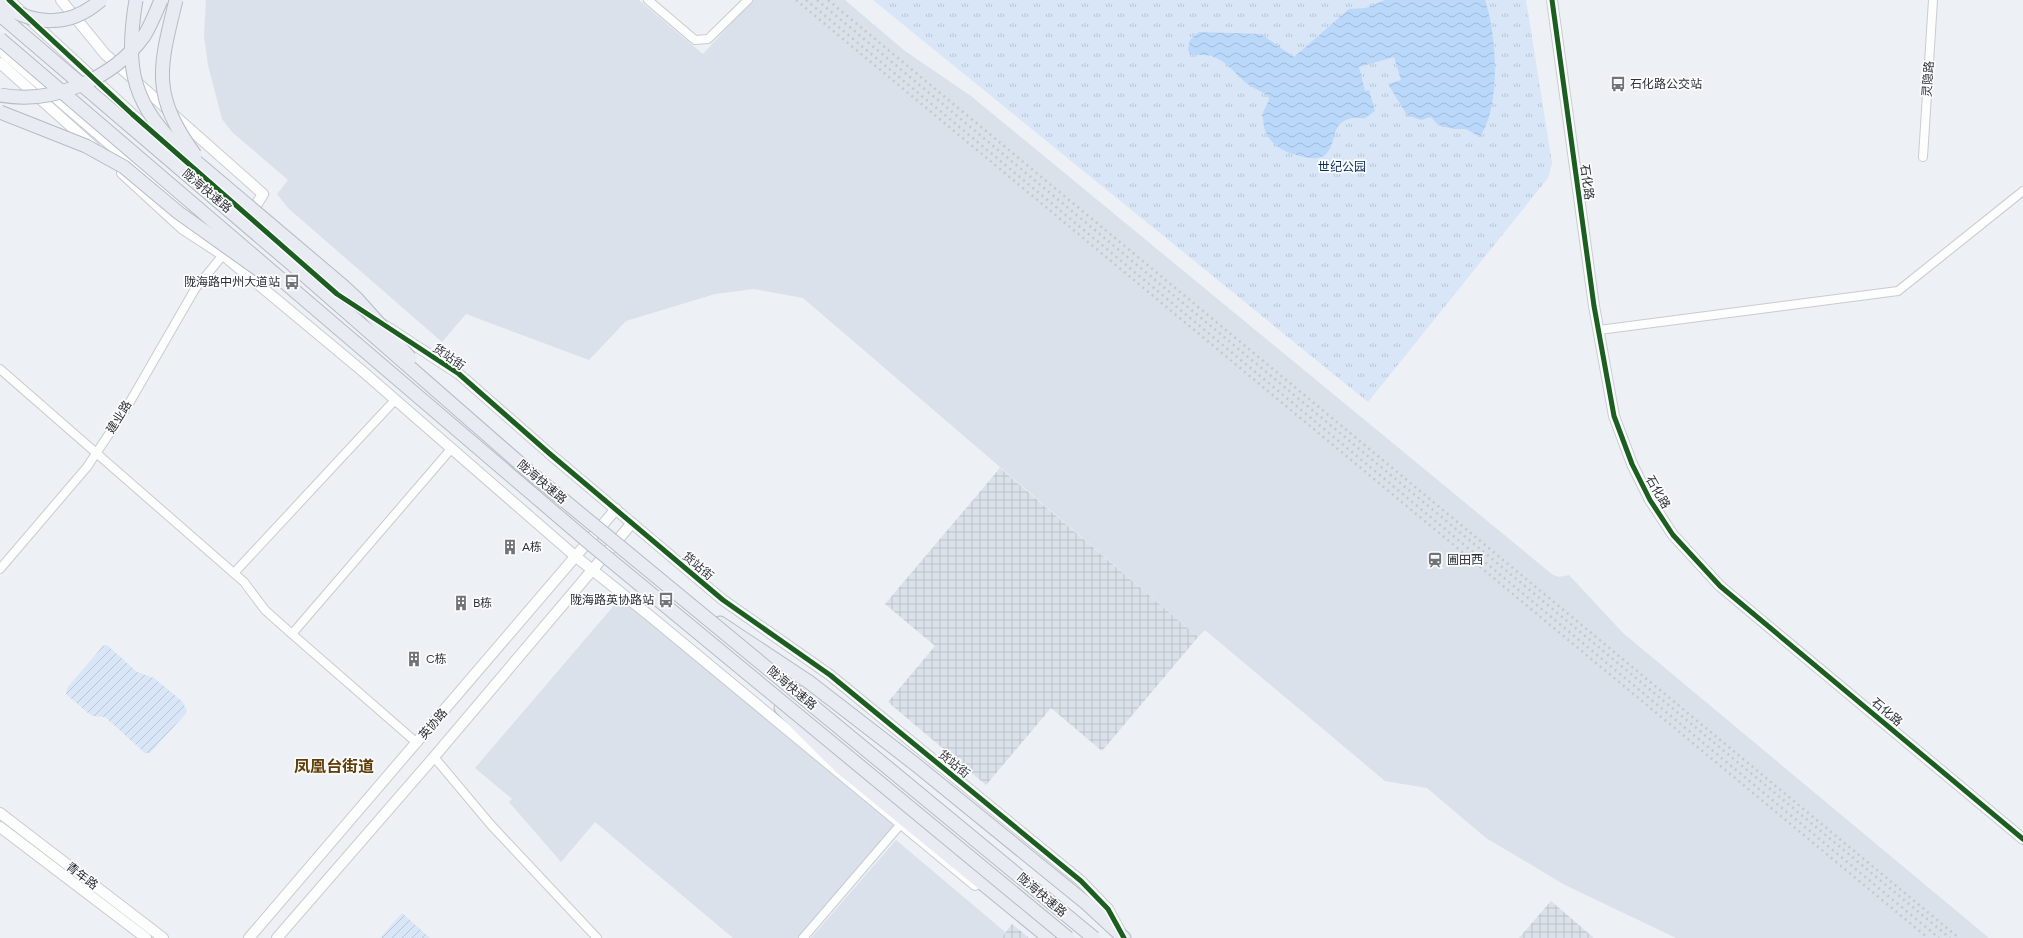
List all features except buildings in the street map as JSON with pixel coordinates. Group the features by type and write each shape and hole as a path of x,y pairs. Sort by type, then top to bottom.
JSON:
{"highway":[{"path":"0,3 22,15 41,21 49,21 80,14 101,0"},
{"path":"136,0 130,43 131,63 138,92 153,121 164,134 206,171 358,299 448,401"},
{"path":"0,96 28,97 57,94 93,80 120,61 140,40 150,25 161,0"},
{"path":"176,0 164,54 162,88 166,103 176,127 206,171"},
{"name":"陇海快速路","path":"0,15 288,261 532,474 1094,938"},
{"name":"陇海快速路","path":"0,39 592,545 1068,938"},
{"path":"0,112 86,146 124,167 179,213 312,306"},
{"path":"0,115 14,117"},
{"path":"681,597 809,682 915,764 1086,903 1124,938"},
{"path":"731,659 839,766 1049,938"}],"street":[{"name":"货站街","path":"9,0 132,114 337,294 459,374 723,600 830,675 1081,881 1108,909 1124,938"},
{"path":"61,0 104,54 263,194 249,217"},
{"path":"648,0 695,40 704,40 717,32 748,0"},
{"name":"石化路","path":"1552,0 1598,330 1614,416 1632,464 1650,500 1673,535 1720,586 2023,839"},
{"name":"灵隐路","path":"1924,157 1933,0"},
{"path":"0,50 184,208 223,255"},
{"path":"0,63 183,228 223,255 395,400 575,556 900,825 1041,938"},
{"path":"1598,330 1898,291 2023,191"},
{"name":"建业路","path":"0,569 80,477 127,407 194,289 223,255"},
{"path":"0,369 234,573 244,582 265,610 417,743"},
{"path":"234,573 395,400"},
{"path":"292,634 451,449"},
{"name":"英协路","path":"249,938 616,509"},
{"name":"英协路","path":"277,938 434,757 632,523"},
{"path":"434,757 491,825 597,938"},
{"name":"青年路","path":"0,813 163,938"},
{"path":"802,938 900,825"},
{"name":"青年路","path":"0,826 146,938"}],"shaded area":[{"path":"206,0 639,0 703,54 752,0 845,0 905,51 971,96 1553,575 1559,577 1569,575 1623,633 1989,938 1676,938 1565,885 1486,838 1427,788 1385,781 1205,630 1198,637 803,298 754,289 715,294 626,321 589,360 466,314 442,342 288,208 277,194 288,180 232,132 222,119 208,65 204,36"},
{"path":"1000,468 1198,637 1102,751 1051,708 986,785 888,702 935,646 885,604"},
{"path":"622,596 895,826 800,938 733,938 595,822 561,862 509,802 512,799 475,768"},
{"path":"896,840 1005,932 1001,938 811,938"},
{"path":"1551,901 1594,938 1519,938"},
{"path":"1012,924 1029,938 1001,938"}],"green space":[{"name":"世纪公园","path":"873,0 1526,0 1552,163 1548,178 1368,402"},
{"path":"107,645 137,672 154,678 183,702 187,712 150,753 145,753 105,717 93,716 66,694 67,688 103,646"},
{"path":"402,913 430,938 380,938"}],"water":[{"path":"1385,0 1485,0 1492,32 1495,70 1491,107 1487,124 1480,137 1466,129 1454,129 1438,125 1431,117 1421,120 1407,115 1388,84 1401,80 1394,57 1359,67 1365,91 1369,90 1375,111 1365,118 1353,118 1345,120 1340,124 1329,151 1324,156 1312,158 1292,154 1279,148 1269,138 1266,132 1263,114 1269,97 1245,82 1230,67 1217,58 1209,55 1190,54 1188,50 1190,40 1199,32 1261,34 1294,57 1349,9 1366,8"}],"railway":[{"path":"796,0 1928,938"},
{"path":"806,0 1939,938"},
{"path":"817,0 1950,938"},
{"path":"828,0 1959,938"}],"cycle path":[{"path":"9,0 132,114 337,294 459,374 550,454 723,600 830,675 1081,881 1108,909 1124,938"},
{"path":"1552,0 1594,306 1614,416 1632,464 1650,500 1673,535 1720,586 2023,839"}],"place":[{"name":"石化路公交站","path":"1618,84"},
{"name":"陇海路中州大道站","path":"292,282"},
{"name":"A栋","path":"510,547"},
{"name":"圃田西","path":"1435,560"},
{"name":"陇海路英协路站","path":"666,600"},
{"name":"B栋","path":"461,603"},
{"name":"C栋","path":"414,659"}],"district":[{"name":"凤凰台街道","path":"334,766"}]}
